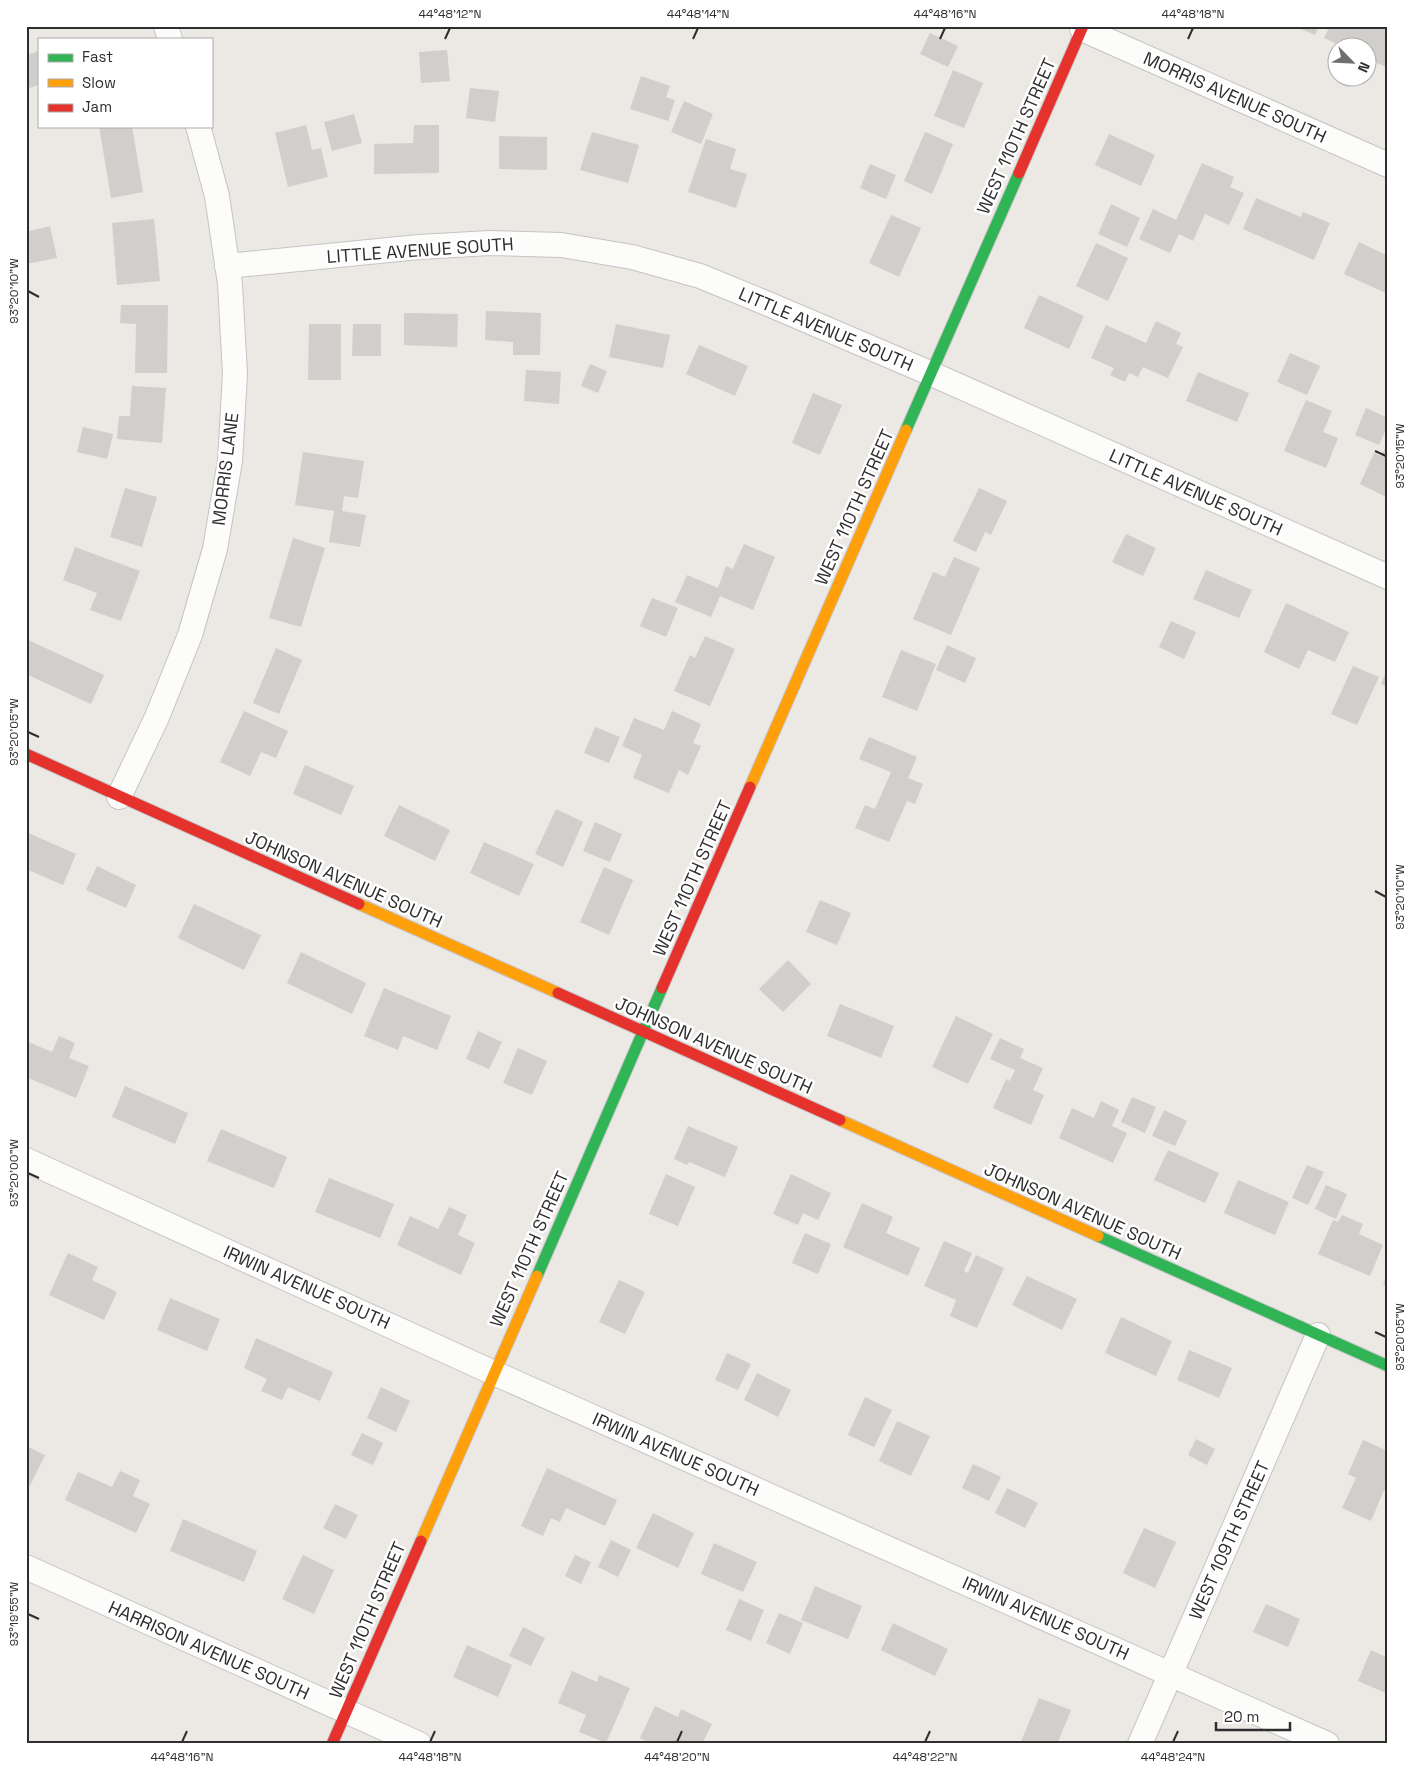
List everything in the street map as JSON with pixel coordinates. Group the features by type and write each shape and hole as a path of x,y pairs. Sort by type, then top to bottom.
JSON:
{"street":[{"path":"166,26 170,38"},
{"name":"MORRIS AVENUE SOUTH","path":"1082,28 1388,165"},
{"name":"WEST 110TH STREET","path":"332,1744 1082,28"},
{"name":"MORRIS LANE","path":"120,797 157,717 190,634 215,548 230,461 235,374 230,284 217,196 199,128"},
{"name":"LITTLE AVENUE SOUTH","path":"227,266 428,246 490,243 561,245 632,257 700,276 932,374 1388,577"},
{"name":"JOHNSON AVENUE SOUTH","path":"26,754 1388,1366"},
{"name":"IRWIN AVENUE SOUTH","path":"26,1160 494,1373 1327,1744"},
{"name":"WEST 109TH STREET","path":"1140,1744 1318,1335"},
{"name":"HARRISON AVENUE SOUTH","path":"26,1567 419,1744"}],"building":[{"path":"1294,26 1319,26 1315,35"},
{"path":"1330,26 1388,26 1388,68 1376,63 1376,38 1324,38"},
{"path":"930,33 958,46 948,67 920,54"},
{"path":"447,50 450,81 421,83 419,52"},
{"path":"38,51 38,85 26,89 26,55"},
{"path":"953,70 983,83 964,128 934,116"},
{"path":"641,76 670,86 666,97 675,100 668,121 630,109"},
{"path":"470,88 499,91 495,122 466,118"},
{"path":"684,101 713,114 701,144 671,132"},
{"path":"354,114 362,143 332,151 324,122"},
{"path":"306,125 312,150 321,148 328,177 288,187 275,133"},
{"path":"414,125 439,125 439,173 374,174 374,144 413,143"},
{"path":"99,128 132,128 143,192 111,198"},
{"path":"592,132 639,145 628,183 580,170"},
{"path":"925,132 953,144 932,194 904,181"},
{"path":"1109,134 1155,155 1141,186 1095,165"},
{"path":"499,136 547,137 547,170 499,169"},
{"path":"706,139 736,149 730,169 747,174 736,208 688,192"},
{"path":"1202,163 1234,177 1230,187 1244,193 1229,225 1205,214 1193,241 1179,234 1170,253 1139,239 1153,209 1176,220"},
{"path":"870,164 896,175 886,199 860,188"},
{"path":"1256,198 1301,217 1303,212 1330,223 1314,260 1243,229"},
{"path":"1111,204 1140,218 1127,247 1098,234"},
{"path":"891,215 921,228 899,277 869,263"},
{"path":"154,219 160,281 117,285 112,223"},
{"path":"50,226 57,258 26,264 26,232"},
{"path":"1359,242 1388,256 1388,294 1344,274"},
{"path":"1096,243 1128,258 1108,301 1076,286"},
{"path":"1039,295 1084,316 1069,349 1024,328"},
{"path":"121,305 168,305 167,373 135,373 136,324 120,323"},
{"path":"486,311 541,313 540,355 513,355 513,342 485,340"},
{"path":"404,313 458,314 457,347 404,345"},
{"path":"1156,321 1181,333 1176,344 1183,347 1168,378 1143,367 1138,377 1129,373 1125,382 1110,375 1114,368 1091,358 1106,325 1146,343"},
{"path":"309,324 341,324 341,380 308,380"},
{"path":"353,324 381,324 381,356 352,356"},
{"path":"616,324 670,335 663,368 609,357"},
{"path":"699,345 748,366 735,396 686,374"},
{"path":"1290,353 1320,366 1307,395 1277,382"},
{"path":"590,364 607,371 598,393 581,386"},
{"path":"526,370 561,372 559,404 524,401"},
{"path":"1198,372 1249,393 1237,422 1186,401"},
{"path":"132,386 166,388 162,443 117,439 119,416 130,416"},
{"path":"813,393 842,405 820,455 792,443"},
{"path":"1306,400 1332,411 1323,432 1338,438 1326,468 1284,451"},
{"path":"1366,408 1388,418 1388,425 1379,445 1355,435"},
{"path":"83,427 113,434 107,459 77,452"},
{"path":"1388,443 1388,498 1360,484 1374,453 1381,456"},
{"path":"303,452 364,461 358,498 344,496 342,511 366,515 360,547 329,542 334,511 295,505"},
{"path":"125,488 157,497 142,547 110,537"},
{"path":"979,488 1007,501 991,535 985,532 976,552 953,541"},
{"path":"1126,534 1156,548 1143,576 1112,562"},
{"path":"293,538 325,548 301,627 269,618"},
{"path":"744,544 775,557 753,610 720,596 711,617 675,602 687,575 718,588 726,566 733,569"},
{"path":"75,547 140,571 121,621 90,610 97,593 63,580"},
{"path":"954,557 980,568 951,635 913,619 933,572 945,577"},
{"path":"1206,570 1252,590 1239,618 1193,599"},
{"path":"652,598 678,608 666,637 640,626"},
{"path":"1286,603 1349,632 1335,662 1308,650 1299,669 1264,652"},
{"path":"1171,621 1196,632 1184,659 1159,647"},
{"path":"705,636 735,649 710,706 674,691 690,655 695,658"},
{"path":"26,639 104,675 91,704 26,674"},
{"path":"947,645 976,658 965,683 936,670"},
{"path":"276,648 302,660 279,714 253,703"},
{"path":"901,650 936,664 917,711 882,697"},
{"path":"1353,666 1379,677 1357,725 1331,714"},
{"path":"1388,667 1388,687 1381,684"},
{"path":"244,711 288,731 276,758 261,752 250,776 220,762"},
{"path":"672,711 701,724 693,743 701,746 688,775 679,770 669,793 633,778 642,755 622,746 634,718 664,730"},
{"path":"595,727 620,737 609,763 584,753"},
{"path":"869,737 917,757 908,778 923,784 915,804 907,801 889,842 855,828 865,805 875,809 891,772 859,759"},
{"path":"305,765 354,786 341,815 293,794"},
{"path":"399,805 450,830 435,861 384,836"},
{"path":"556,809 583,822 563,867 535,854"},
{"path":"595,822 622,834 610,862 583,851"},
{"path":"26,832 76,854 63,885 26,869"},
{"path":"484,842 534,864 519,896 470,873"},
{"path":"97,866 136,885 126,908 86,890"},
{"path":"604,867 633,880 609,935 580,922"},
{"path":"820,900 851,913 837,945 806,932"},
{"path":"194,904 261,935 244,970 178,938"},
{"path":"301,952 366,983 352,1014 287,983"},
{"path":"788,960 811,984 783,1012 759,989"},
{"path":"384,988 451,1016 437,1050 403,1036 398,1050 364,1036"},
{"path":"840,1004 894,1026 881,1058 827,1036"},
{"path":"956,1016 993,1034 968,1084 932,1067"},
{"path":"478,1031 502,1042 489,1069 466,1059"},
{"path":"59,1036 75,1043 69,1058 89,1066 76,1098 26,1077 26,1041 52,1052"},
{"path":"1000,1038 1024,1049 1020,1058 1043,1068 1033,1090 1044,1095 1031,1125 993,1108 1006,1079 1010,1081 1015,1070 990,1059"},
{"path":"518,1048 547,1061 532,1095 503,1083"},
{"path":"125,1086 188,1113 175,1144 112,1117"},
{"path":"1132,1097 1156,1107 1145,1133 1121,1122"},
{"path":"1101,1101 1119,1110 1112,1126 1127,1133 1113,1163 1059,1138 1072,1108 1094,1118"},
{"path":"1164,1110 1187,1121 1175,1146 1152,1136"},
{"path":"688,1126 738,1147 725,1177 689,1162 687,1165 674,1159"},
{"path":"221,1129 287,1157 274,1188 207,1161"},
{"path":"1168,1150 1219,1173 1205,1203 1154,1180"},
{"path":"1307,1165 1324,1172 1308,1205 1292,1198"},
{"path":"666,1174 695,1187 678,1226 649,1214"},
{"path":"791,1174 831,1193 818,1220 803,1213 798,1225 773,1214"},
{"path":"329,1178 394,1204 380,1238 315,1212"},
{"path":"1238,1180 1289,1202 1275,1235 1224,1213"},
{"path":"1326,1185 1347,1194 1336,1219 1315,1209"},
{"path":"862,1203 893,1217 886,1233 920,1248 908,1276 843,1247"},
{"path":"449,1207 467,1215 458,1235 475,1243 461,1275 397,1245 410,1216 438,1229"},
{"path":"1342,1215 1363,1224 1359,1234 1383,1245 1370,1276 1318,1254 1333,1220 1338,1222"},
{"path":"805,1233 831,1244 818,1274 792,1263"},
{"path":"944,1241 972,1253 964,1271 968,1273 976,1255 1004,1268 977,1328 950,1316 956,1300 924,1286"},
{"path":"68,1253 98,1267 92,1280 117,1292 104,1320 49,1295"},
{"path":"1388,1273 1388,1286 1383,1284"},
{"path":"1027,1276 1077,1299 1062,1330 1012,1305"},
{"path":"619,1280 645,1292 625,1334 599,1322"},
{"path":"170,1298 220,1319 207,1351 157,1330"},
{"path":"1121,1317 1172,1341 1156,1376 1105,1353"},
{"path":"256,1338 333,1372 320,1401 288,1387 282,1400 261,1391 267,1379 244,1368"},
{"path":"1189,1350 1232,1368 1219,1398 1177,1380"},
{"path":"727,1353 751,1364 738,1390 715,1380"},
{"path":"757,1373 791,1390 778,1417 744,1400"},
{"path":"381,1387 410,1401 396,1432 367,1418"},
{"path":"865,1397 892,1410 874,1447 848,1435"},
{"path":"897,1421 930,1436 911,1476 879,1461"},
{"path":"362,1433 383,1443 373,1465 351,1455"},
{"path":"1196,1439 1215,1449 1207,1465 1188,1455"},
{"path":"1363,1440 1388,1451 1388,1492 1384,1490 1371,1521 1342,1508 1356,1478 1348,1474"},
{"path":"26,1446 45,1455 30,1486 26,1484"},
{"path":"973,1464 1001,1477 989,1501 962,1488"},
{"path":"547,1468 617,1500 605,1526 566,1508 560,1522 551,1518 543,1536 521,1526"},
{"path":"120,1471 140,1480 133,1496 150,1504 136,1533 65,1500 78,1472 112,1487"},
{"path":"1007,1488 1038,1503 1025,1528 995,1513"},
{"path":"335,1504 358,1515 346,1539 323,1528"},
{"path":"653,1513 694,1533 678,1568 636,1548"},
{"path":"183,1519 257,1551 244,1582 170,1551"},
{"path":"1144,1528 1176,1542 1155,1588 1123,1573"},
{"path":"611,1540 631,1550 618,1577 598,1567"},
{"path":"714,1543 757,1562 743,1592 701,1574"},
{"path":"303,1555 334,1570 314,1614 282,1599"},
{"path":"575,1555 591,1562 581,1584 565,1576"},
{"path":"815,1586 862,1606 848,1639 801,1620"},
{"path":"739,1599 764,1610 751,1641 726,1630"},
{"path":"1266,1604 1300,1619 1288,1647 1253,1632"},
{"path":"779,1613 803,1623 790,1654 766,1643"},
{"path":"893,1623 948,1649 935,1676 881,1650"},
{"path":"523,1627 545,1638 531,1666 509,1656"},
{"path":"467,1645 512,1665 498,1697 453,1677"},
{"path":"1371,1650 1388,1658 1388,1694 1358,1681"},
{"path":"572,1671 597,1682 599,1675 630,1688 606,1743 579,1732 586,1715 558,1703"},
{"path":"1039,1698 1071,1710 1057,1744 1020,1744"},
{"path":"655,1706 678,1717 681,1709 712,1724 702,1744 652,1744 640,1738"}],"traffic: fast":[{"path":"906,430 1019,173"},
{"path":"537,1276 662,988"},
{"path":"1098,1236 1388,1366"}],"traffic: slow":[{"path":"750,787 906,430"},
{"path":"359,904 558,993"},
{"path":"840,1120 1098,1236"},
{"path":"421,1541 537,1276"}],"traffic: jam":[{"path":"1019,173 1083,26"},
{"path":"26,754 359,904"},
{"path":"662,988 750,787"},
{"path":"558,993 840,1120"},
{"path":"332,1744 421,1541"}]}
